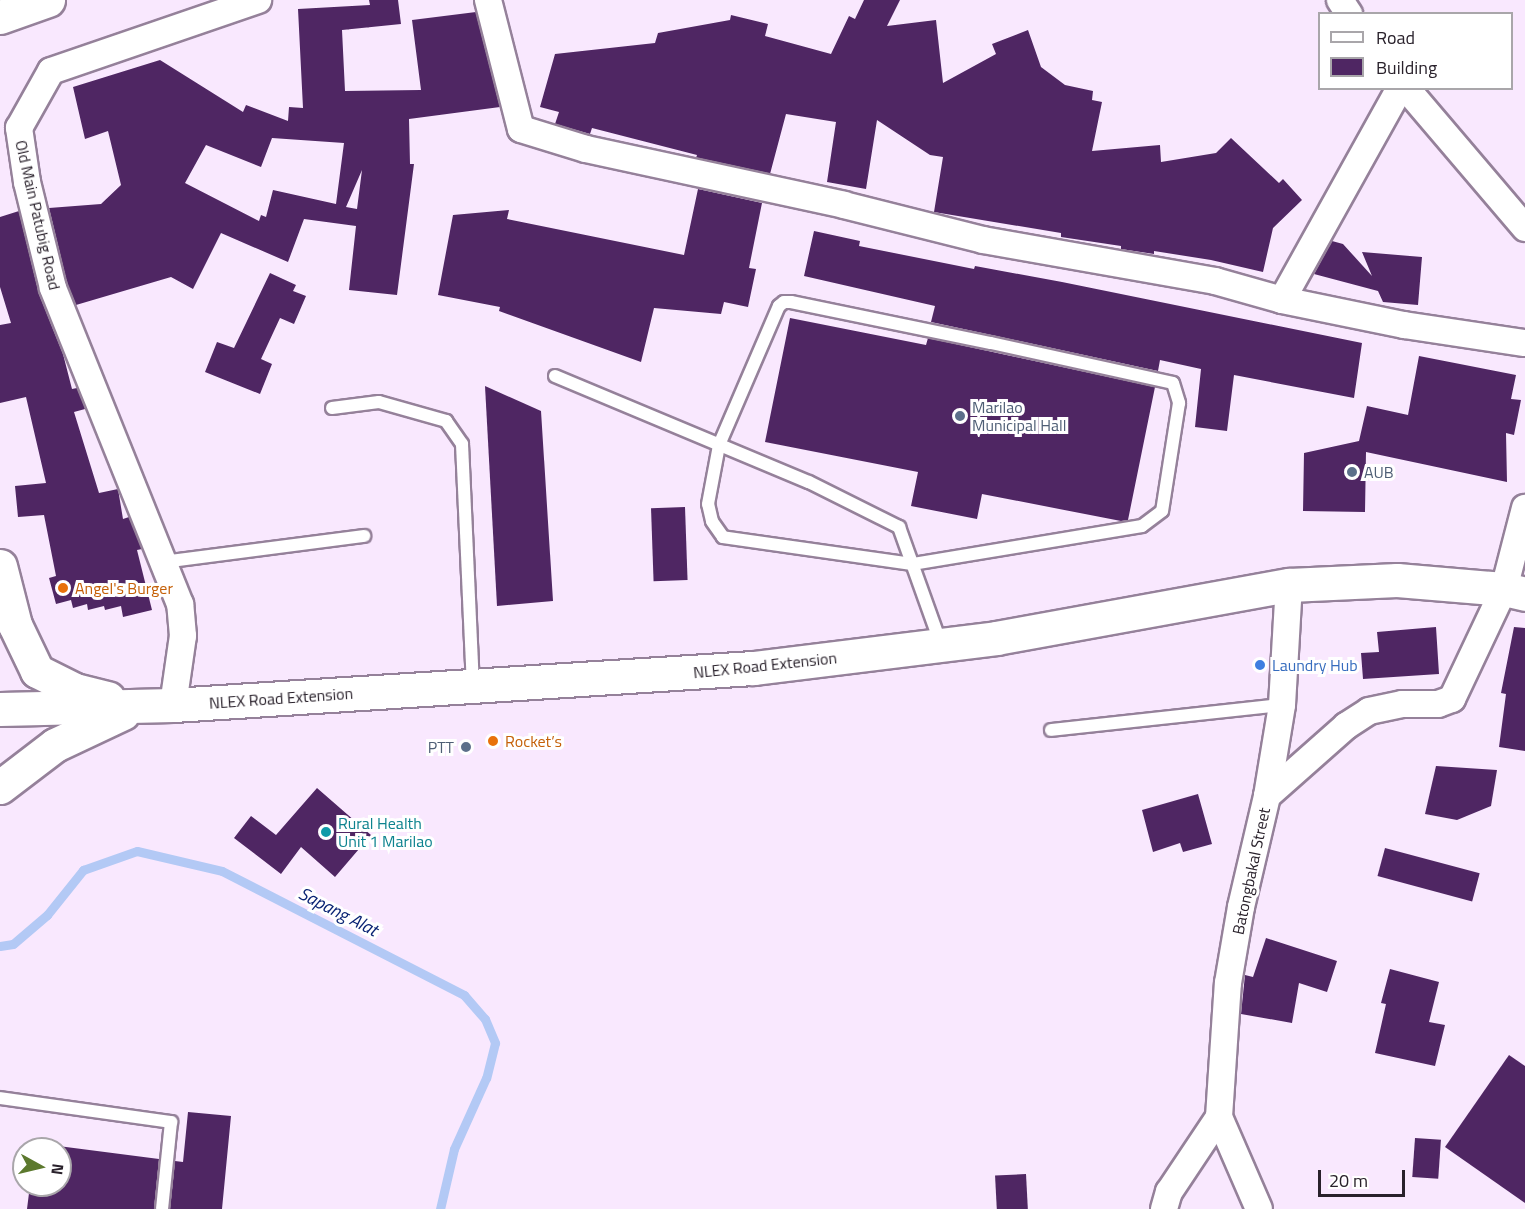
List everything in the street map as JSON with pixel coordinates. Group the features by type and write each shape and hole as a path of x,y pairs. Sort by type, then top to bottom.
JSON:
{"main road":[{"path":"0,17 48,0"},
{"path":"0,566 15,625 37,671 75,690 158,706"},
{"name":"NLEX Road Extension","path":"0,709 158,706 753,668 942,646 1139,614 1289,585 1397,580 1514,591"},
{"path":"0,787 55,745 109,718 158,706"}],"street":[{"name":"Old Main Patubig Road","path":"158,706 183,636 180,604 53,288 27,182 19,128 51,71 258,0"},
{"path":"488,0 521,129 586,149 844,205 984,240 1215,281 1282,300 1404,325 1525,343"},
{"path":"1282,300 1399,90"},
{"path":"1408,90 1525,228 1525,234"},
{"name":"Batongbakal Street","path":"1220,1117 1228,982 1241,907 1267,796 1346,726 1370,711 1402,704 1438,704 1452,699 1514,591 1525,508"},
{"path":"1267,796 1282,705 1289,585"},
{"path":"1164,1209 1169,1192 1220,1117"},
{"path":"1220,1117 1259,1209"}],"lane":[{"path":"791,302 1173,383 1179,403 1162,511 1142,526 912,564 723,537 711,521 708,504 719,445 779,306 791,302"},
{"path":"555,376 809,482 899,527 942,646"},
{"path":"332,408 379,402 446,421 462,444 473,686"},
{"path":"163,562 364,536"},
{"path":"1051,730 1282,705"},
{"path":"0,1098 171,1122 162,1209"}],"building":[{"path":"369,0 398,0 401,24 342,30 345,91 421,90 412,20 476,12 500,107 409,119 410,164 414,164 397,295 349,290 356,226 304,219 288,262 221,233 193,289 171,277 76,305 67,283 49,208 101,204 121,185 108,131 85,139 73,87 160,60 243,112 246,105 288,121 289,107 303,108 298,9 370,5","holes":["272,138 344,143 336,204 273,190 266,217 261,215 259,221 185,183 206,145 261,167","362,170 357,209 346,207"]},
{"path":"864,0 900,0 887,26 936,20 943,83 996,54 992,44 1028,30 1041,67 1065,85 1093,91 1092,100 1102,102 1092,151 1160,145 1161,162 1216,153 1231,138 1279,183 1283,179 1302,200 1273,228 1263,272 1211,260 1154,251 1154,254 1121,249 1121,246 1061,237 1061,233 934,212 943,157 930,155 877,120 866,189 827,182 836,122 786,114 770,174 696,158 697,155 592,128 590,134 555,124 559,112 540,107 555,54 655,43 658,33 730,20 731,15 768,24 765,36 831,54 849,16 855,19"},
{"path":"698,189 762,203 749,268 756,269 748,307 724,302 721,314 654,308 641,362 499,311 500,307 438,295 453,215 509,210 507,219 684,255"},
{"path":"19,211 39,294 63,354 72,389 77,388 84,404 85,409 74,412 99,493 118,489 123,519 129,517 142,549 137,550 152,610 123,617 121,606 105,610 104,606 88,610 87,604 73,608 71,600 56,604 49,578 56,576 44,515 18,517 15,486 46,483 26,397 0,403 0,325 11,323 0,287 0,217"},
{"path":"814,231 860,241 859,246 974,269 975,266 1062,282 1362,343 1354,398 1234,375 1227,431 1195,427 1201,369 1160,360 1158,371 931,322 935,306 804,276"},
{"path":"1332,241 1343,244 1372,276 1362,252 1422,257 1418,305 1383,302 1378,291 1314,274"},
{"path":"270,273 296,285 293,291 306,296 294,324 280,318 261,359 272,364 260,394 205,372 217,342 234,348"},
{"name":"Marilao Municipal Hall","path":"790,318 926,345 928,338 1155,387 1128,520 1121,521 982,494 977,519 911,506 918,472 765,442"},
{"path":"1419,356 1516,375 1511,399 1521,400 1514,435 1506,433 1507,482 1366,452 1365,512 1303,511 1304,453 1359,441 1367,406 1408,415"},
{"path":"485,386 541,411 553,601 497,606"},
{"path":"685,507 688,580 654,581 651,508"},
{"path":"1436,627 1439,674 1363,679 1361,653 1379,652 1377,632"},
{"path":"1514,627 1525,628 1525,751 1499,747 1506,694 1501,693"},
{"path":"1436,766 1497,770 1491,806 1457,820 1425,814"},
{"name":"Rural Health Unit 1 Marilao","path":"317,788 371,835 335,877 301,847 281,874 234,838 251,816 276,835"},
{"path":"1198,794 1212,844 1183,852 1180,843 1153,852 1142,810"},
{"path":"1385,848 1480,873 1472,901 1377,876"},
{"path":"1266,938 1337,961 1327,992 1299,983 1292,1023 1241,1014 1245,975 1253,977"},
{"path":"1390,969 1439,982 1429,1022 1445,1025 1435,1066 1375,1053 1386,1004 1381,1003"},
{"path":"1509,1055 1525,1066 1525,1203 1445,1147"},
{"path":"188,1112 231,1116 222,1209 170,1209 175,1161 183,1162"},
{"path":"1415,1138 1441,1140 1438,1179 1412,1177"},
{"path":"72,1148 159,1159 154,1209 27,1209 28,1197 72,1197"},
{"path":"1026,1174 1028,1209 997,1209 995,1176"}],"waterway":[{"name":"Sapang Alat","path":"0,946 13,944 47,915 83,870 137,851 222,871 464,995 485,1019 495,1043 486,1078 454,1149 440,1209"}],"place":[{"name":"Marilao Municipal Hall","path":"960,416"},
{"name":"AUB","path":"1352,472"},
{"name":"Angel's Burger","path":"63,588"},
{"name":"Laundry Hub","path":"1260,665"},
{"name":"Rocket’s","path":"493,741"},
{"name":"PTT","path":"466,747"},
{"name":"Rural Health Unit 1 Marilao","path":"326,832"}]}
